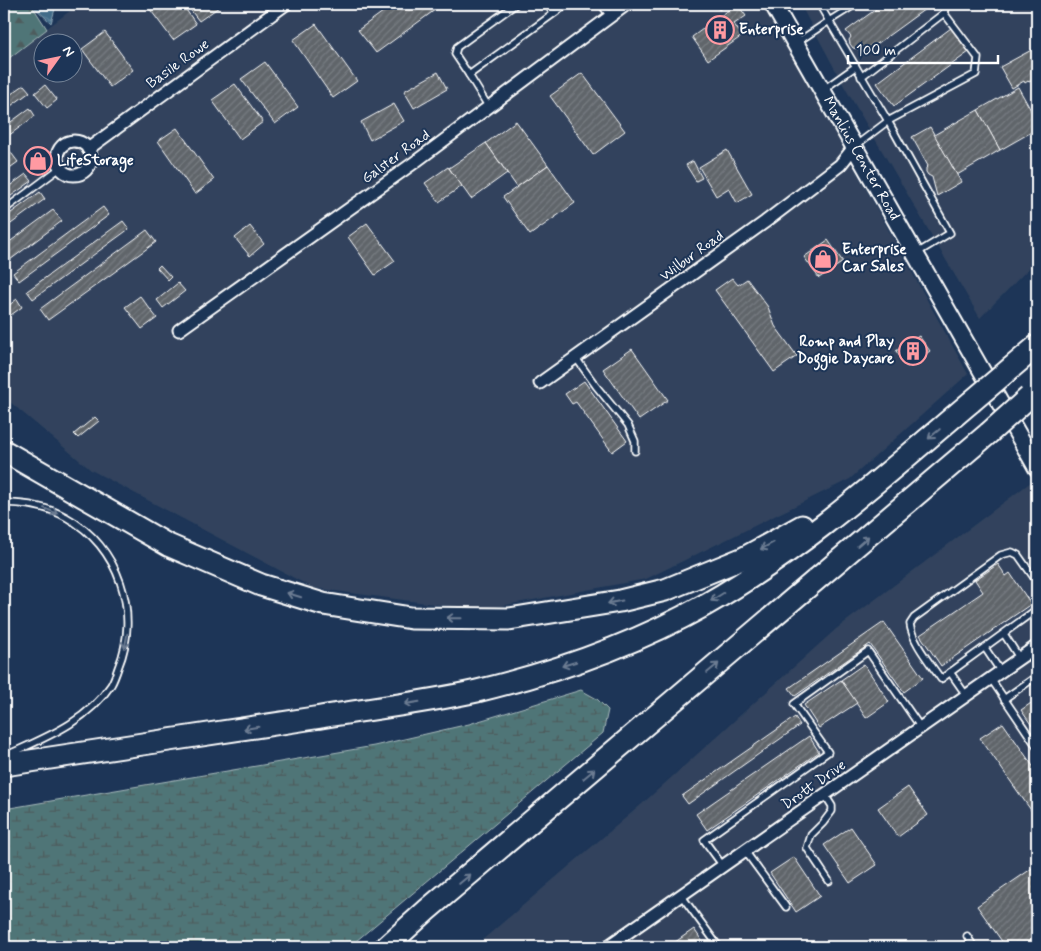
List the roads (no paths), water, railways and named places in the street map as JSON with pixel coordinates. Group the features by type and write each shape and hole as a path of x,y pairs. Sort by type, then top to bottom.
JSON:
{"highway":[{"path":"4,765 425,700 509,683 577,662 659,628 705,605 760,571 884,476 1037,346"},
{"path":"386,947 1033,394"},
{"path":"4,451 168,545 261,585 323,604 411,618 509,619 620,601 665,590 744,558 791,533 884,476"},
{"path":"376,947 427,910"}],"main road":[{"name":"Manlius Center Road","path":"773,4 1037,468"}],"street":[{"name":"Basile Rowe","path":"88,149 286,4"},
{"name":"Galster Road","path":"178,330 408,167 627,4"},
{"path":"74,142 84,145 88,149 90,162 82,173 75,176 68,174 60,168 57,158 58,151 63,145 74,142"},
{"name":"Wilbur Road","path":"540,383 765,222 840,165 855,146"},
{"name":"Drott Drive","path":"607,947 1029,652"}],"lane":[{"path":"488,106 455,54 457,47 516,4"},
{"path":"547,4 553,14"},
{"path":"469,75 567,4"},
{"path":"601,4 610,16"},
{"path":"818,4 888,121 950,233 916,254"},
{"path":"795,44 856,4"},
{"path":"861,77 944,13 946,4"},
{"path":"855,146 888,121 976,74 978,58 944,13"},
{"path":"822,90 855,67"},
{"path":"4,210 60,168"},
{"path":"576,358 628,425 635,441 635,450"},
{"path":"4,502 25,503 65,516 97,543 113,563 123,588 128,622 122,658 111,684 95,704 86,713 61,730 4,756"},
{"path":"1037,582 1018,556 1012,552 1006,553 914,618 910,624 915,638 941,679 1037,609"},
{"path":"1004,634 1029,652 1037,666"},
{"path":"985,648 1001,672"},
{"path":"723,866 704,840 828,752 794,704 868,651 921,728"},
{"path":"950,672 967,696"},
{"path":"1004,699 1037,676"},
{"path":"990,679 1037,746"},
{"path":"825,795 832,806 832,811 824,823 811,835 807,848 829,881"},
{"path":"745,851 786,907"},
{"path":"681,895 719,947"},
{"path":"967,936 974,947"}],"water":[{"path":"31,4 62,4 55,9 51,23"}],"place":[{"name":"Enterprise","path":"720,30"},
{"name":"LifeStorage","path":"38,161"},
{"name":"Enterprise Car Sales","path":"823,259"},
{"name":"Romp and Play Doggie Daycare","path":"913,351"}]}
